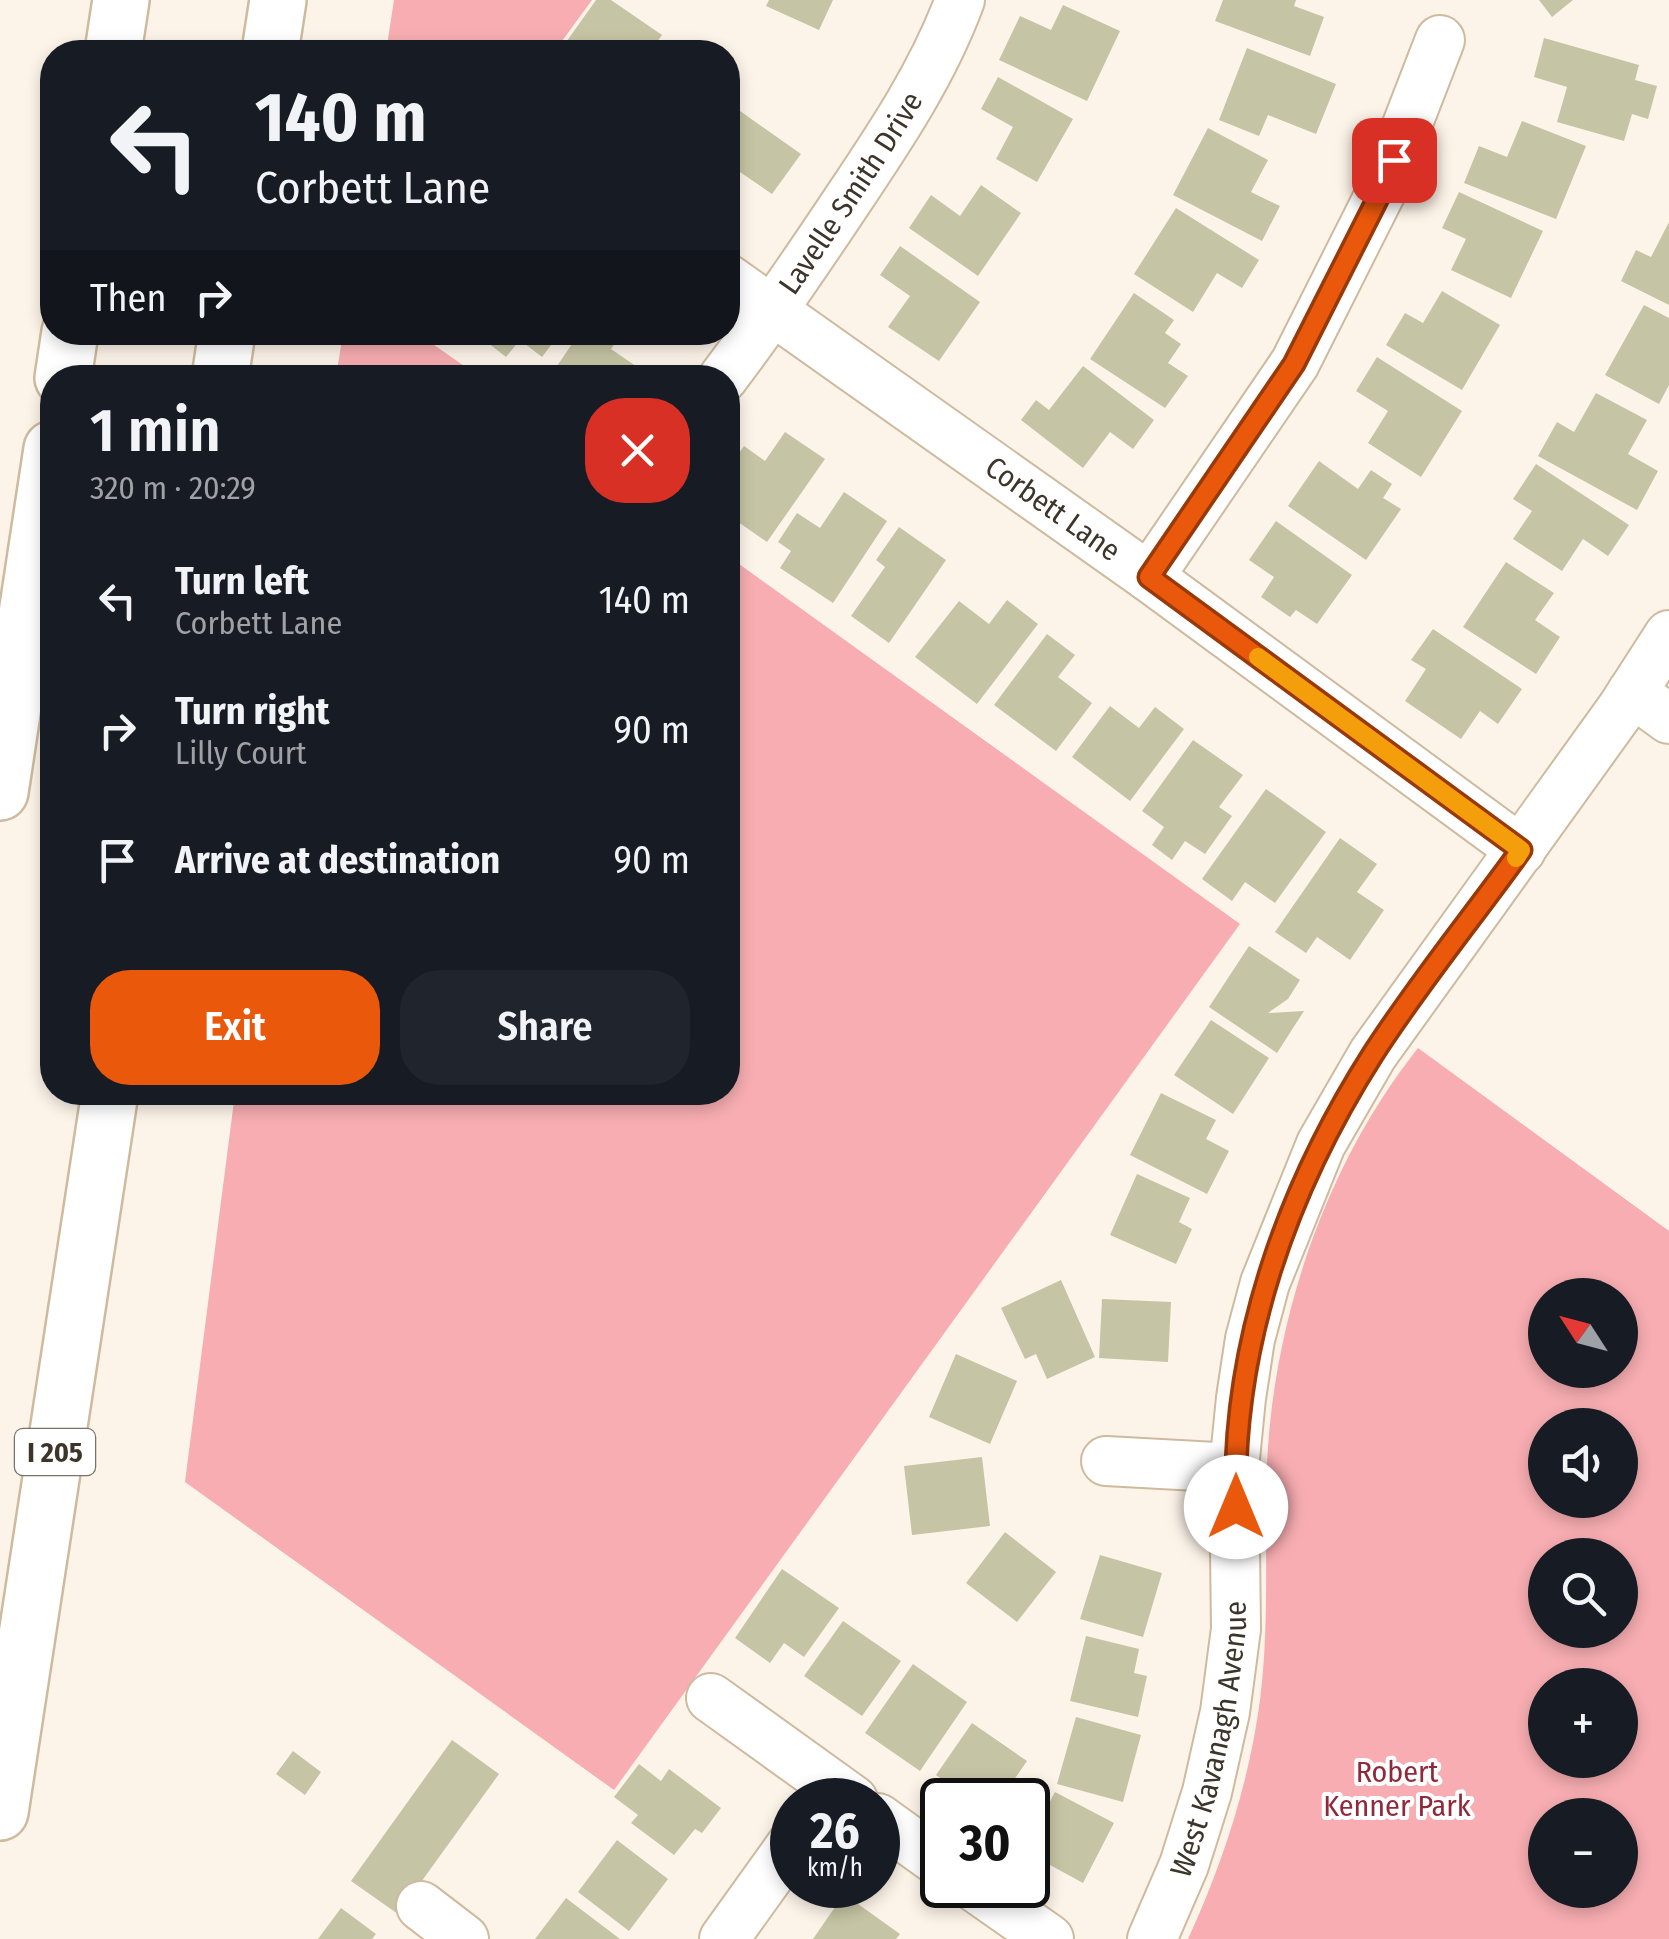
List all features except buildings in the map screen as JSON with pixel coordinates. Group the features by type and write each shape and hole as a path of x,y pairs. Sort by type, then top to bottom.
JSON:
{"highway":[{"path":"115,40 121,0"},
{"path":"272,40 278,0"},
{"path":"0,792 40,528"},
{"name":"I 205","path":"0,1812 108,1105"}],"street":[{"name":"Lavelle Smith Drive","path":"733,365 774,311 906,112 960,0"},
{"path":"1149,577 1294,364 1382,190 1440,40"},
{"name":"Corbett Lane","path":"740,287 1149,577 1521,850"},
{"name":"West Kavanagh Avenue","path":"1152,1939 1184,1866 1207,1792 1225,1712 1236,1630 1234,1468 1244,1378 1265,1282 1321,1144 1373,1054 1521,850 1651,706 1669,635"},
{"path":"1106,1460 1234,1468"},
{"path":"712,1698 815,1778"},
{"path":"724,1939 770,1875"},
{"path":"421,1906 464,1939"},
{"path":"1005,1908 1050,1939"}],"green space":[{"path":"394,0 592,0 563,40 388,40"},
{"path":"341,345 434,345 463,365 338,365"},
{"path":"740,565 1240,924 614,1790 185,1482 233,1105 740,1105"},
{"name":"Robert Kenner Park","path":"1418,1048 1669,1231 1669,1939 1188,1939 1233,1822 1260,1700 1265,1641 1267,1464 1281,1353 1311,1244 1357,1141"}],"slow traffic":[{"path":"1258,657 1521,850 1516,858"}],"route":[{"path":"1236,1507 1234,1468 1250,1340 1265,1282 1321,1144 1373,1054 1521,850 1149,577 1294,364 1394,160"}]}
